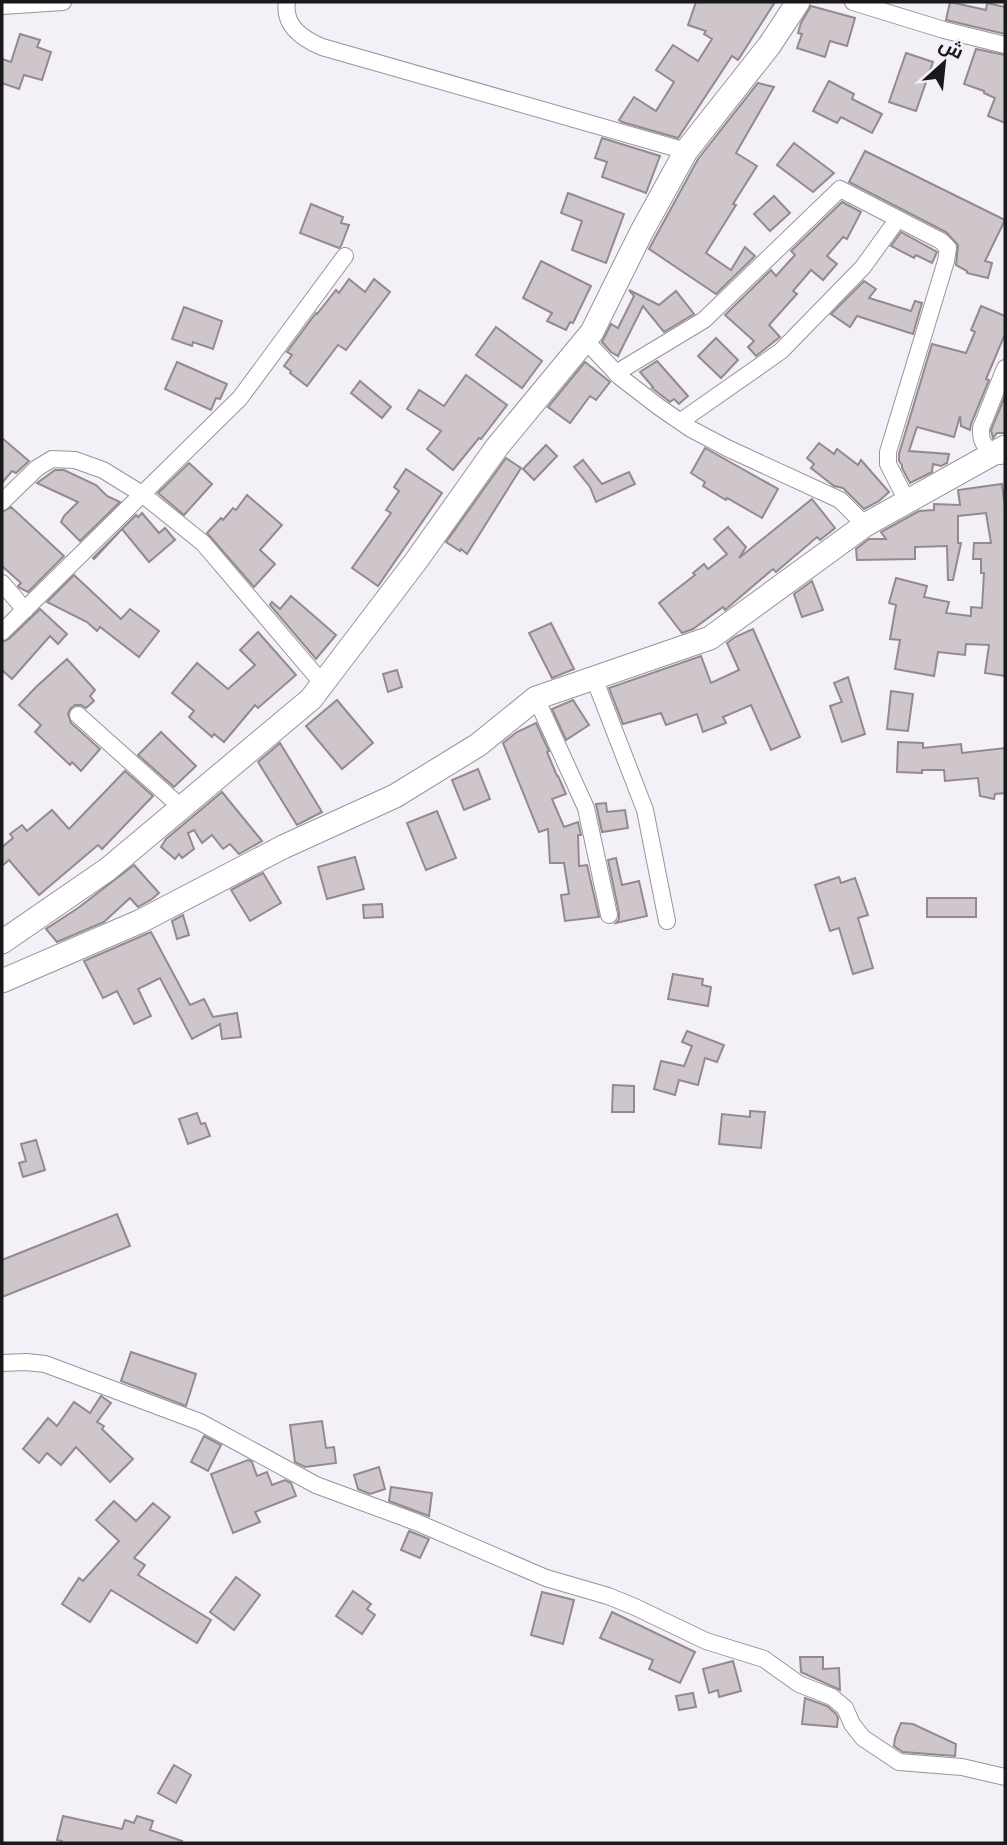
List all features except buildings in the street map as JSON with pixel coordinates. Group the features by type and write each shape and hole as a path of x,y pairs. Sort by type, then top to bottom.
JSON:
{"street":[{"path":"2,6 63,2"},
{"path":"287,2 292,27 306,40 323,47 686,151"},
{"path":"2,942 108,869 312,699 416,561 497,447 592,332 641,233 686,151 769,46 799,2"},
{"path":"853,2 944,30 1005,45"},
{"path":"616,373 704,320 840,189 941,241 948,248 888,452 888,464 907,501"},
{"path":"681,421 781,351 863,267 897,220"},
{"path":"2,632 240,398 345,256"},
{"path":"585,340 616,373 659,407 727,448 840,500 865,525"},
{"path":"1001,452 983,444 981,428 1005,368"},
{"path":"2,981 141,920 283,847 395,796 478,745 536,698 710,638 865,525 1001,452"},
{"path":"2,502 37,468 52,459 75,460 103,470 142,494 203,543 323,684"},
{"path":"2,583 25,610"},
{"path":"594,678 645,810 667,921"},
{"path":"536,698 586,808 609,915"},
{"path":"78,715 182,808"},
{"path":"2,1363 45,1364 200,1422 316,1485 416,1522 546,1578 608,1596 706,1641 764,1659 799,1684 832,1697 845,1708 852,1724 863,1738 899,1762 962,1767 1005,1777"}]}
